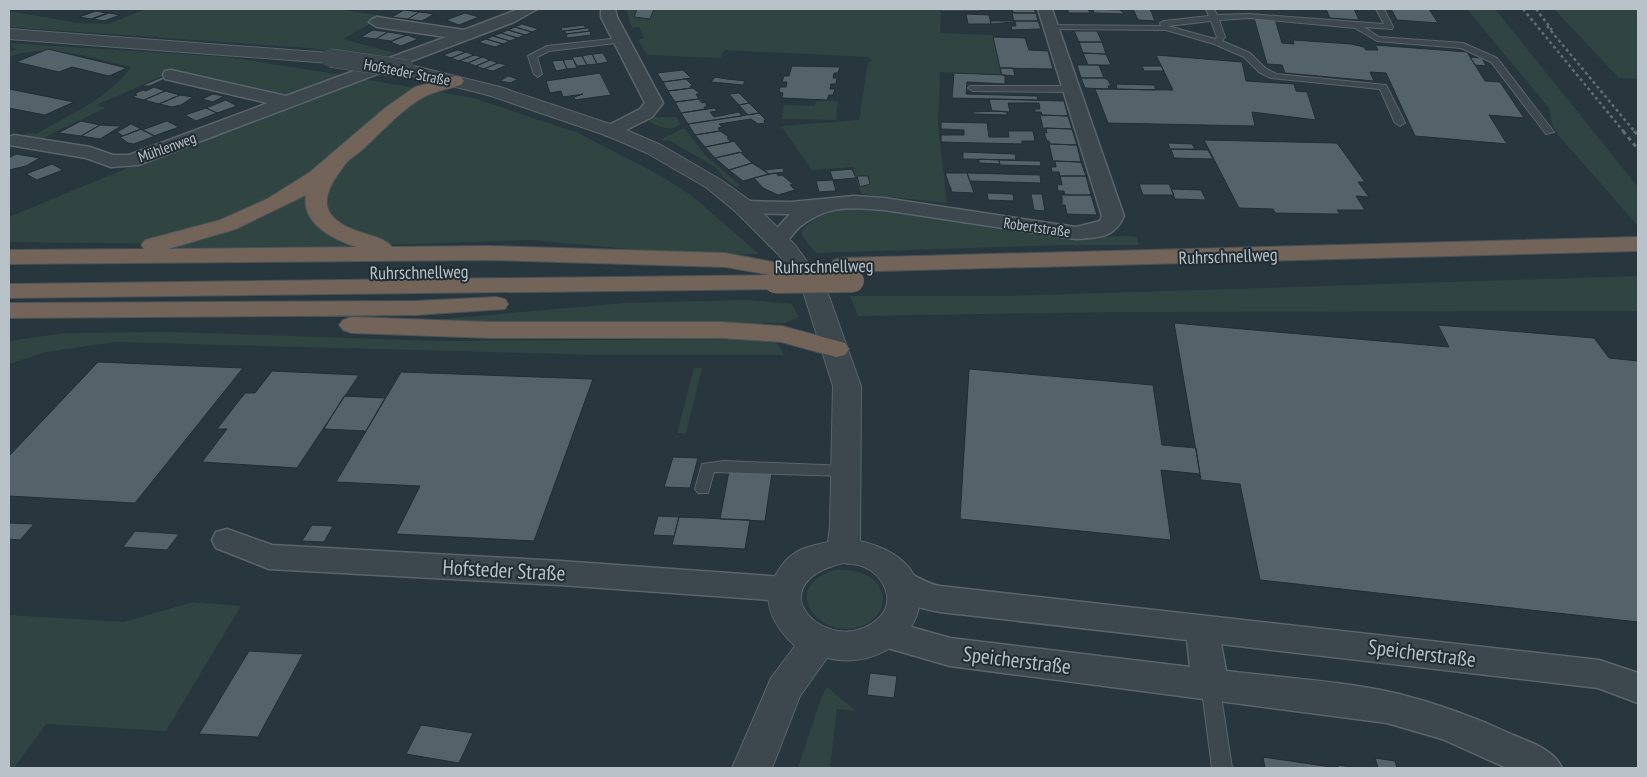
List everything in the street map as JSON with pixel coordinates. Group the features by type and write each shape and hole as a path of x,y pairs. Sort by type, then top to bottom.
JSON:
{"highway":[{"path":"403,74 403,85 411,98"},
{"path":"406,254 361,242 343,234 329,225 318,212 316,199 320,186 346,153 411,98 449,84"},
{"path":"32,257 145,246 232,225 281,202 346,153 449,84"},
{"name":"Ruhrschnellweg","path":"847,273 1638,244"},
{"path":"9,257 567,254 725,260 770,275"},
{"name":"Ruhrschnellweg","path":"9,275 770,275 1638,260"},
{"name":"Ruhrschnellweg","path":"9,291 744,283 770,275"},
{"path":"9,311 455,307 744,283"},
{"path":"227,310 350,324 407,328 721,330 782,334 836,349"},
{"path":"9,318 75,311"}],"street":[{"name":"Mühlenweg","path":"14,141 90,153 111,161 131,161 530,9"},
{"path":"608,9 609,17 654,102 646,113 612,131"},
{"name":"Robertstraße","path":"744,207 782,208 854,202 884,204 1052,231 1076,233 1100,230 1109,225 1113,216 1048,18"},
{"path":"377,22 463,36"},
{"name":"Hofsteder Straße","path":"9,34 262,53 327,60 403,74 449,84 522,106 548,109 612,131 681,163 744,207 792,257 814,288 847,386 847,471 844,551"},
{"name":"Hofsteder Straße","path":"9,38 44,38"},
{"path":"171,75 287,102"},
{"name":"Robertstraße","path":"777,240 801,216 827,204"},
{"name":"Hofsteder Straße","path":"227,540 269,558 542,571 784,589"},
{"path":"827,552 862,553 878,559 892,569 901,582 905,594 904,607 899,620 886,634 857,645 837,645 819,641 802,632 790,620 784,605 784,589 789,577 798,566 811,558 827,552"},
{"name":"Speicherstraße","path":"901,582 921,596 940,599 1599,674 1638,688"},
{"path":"1202,628 1210,684"},
{"name":"Speicherstraße","path":"886,634 950,652 1350,701 1400,710 1455,728 1525,763"},
{"path":"752,768 784,689 819,641"}],"lane":[{"path":"1210,9 1221,37 1217,42"},
{"path":"1166,28 1164,23 1249,16 1389,26 1380,9"},
{"path":"1048,18 1166,28 1217,42 1247,55 1262,70 1274,76 1382,87 1400,123"},
{"path":"1312,21 1357,26 1377,39 1463,46 1479,52 1494,60 1548,132"},
{"path":"538,74 532,56 547,49 621,40"},
{"path":"973,88 1072,90"},
{"path":"703,488 707,468 724,466 847,471"},
{"path":"1210,684 1222,768"}],"green space":[{"path":"146,9 337,9 384,16 343,39 395,53 380,58 309,48 9,27 9,11 78,23 108,24"},
{"path":"626,9 941,9 940,33 993,35 1002,75 940,72 938,126 947,203 861,194 853,167 812,170 781,126 859,120 868,62 872,62 868,57 725,50 720,58 647,55 638,40 644,38 639,27 632,28"},
{"path":"1467,9 1495,9 1638,187 1638,226 1559,136 1552,124 1549,108"},
{"path":"1554,9 1638,9 1638,79 1619,78"},
{"path":"9,43 227,57 343,75 292,97 284,98 173,72 96,105 105,108 43,138 20,137 27,133 36,134 88,105 112,88 131,67 55,51 24,53 9,57 9,52 17,49 10,47 13,45 9,45"},
{"path":"363,79 473,98 578,133 654,172 691,195 759,254 684,254 531,240 351,246 167,248 182,244 9,242 9,217 137,164"},
{"path":"816,101 838,101 836,120 781,119 784,105 815,106"},
{"path":"654,117 677,117 680,124 676,127 665,128 649,122"},
{"path":"684,128 706,156 741,186 736,187 724,178 715,167 670,141 659,140"},
{"path":"856,208 887,210 1063,238 1130,236 1137,237 1139,245 1064,245 816,253 802,236 802,230 814,220 834,211"},
{"path":"1638,276 1638,311 1121,312 858,316 850,296 1011,296"},
{"path":"747,300 792,304 799,317 785,323 422,321 625,303"},
{"path":"170,332 440,341 756,339 778,344 784,355 603,355 115,342 46,352 9,364 9,341 65,333"},
{"path":"694,368 702,368 686,433 677,433"},
{"path":"835,570 860,572 868,576 880,588 883,595 881,610 870,622 862,626 846,629 831,626 819,619 811,610 807,599 809,587 818,577"},
{"path":"193,602 241,606 166,731 46,724 14,768 9,768 9,615 124,622"},
{"path":"827,687 856,711 837,709 830,768 798,768 821,699"}],"building":[{"path":"637,9 654,9 650,19 634,17"},
{"path":"941,9 980,9 980,11 941,11"},
{"path":"1011,9 1034,9 1036,13 1014,13"},
{"path":"1067,9 1088,9 1090,13 1069,13"},
{"path":"1093,9 1120,10 1125,14 1094,13"},
{"path":"1133,9 1150,9 1155,21 1138,20"},
{"path":"1326,9 1354,9 1359,20 1330,18"},
{"path":"1391,9 1429,9 1438,23 1397,20"},
{"path":"404,10 419,12 408,19 392,17"},
{"path":"96,11 107,13 91,19 79,17"},
{"path":"419,12 434,14 422,21 408,19"},
{"path":"109,13 120,15 104,21 93,19"},
{"path":"465,13 479,17 459,25 446,20"},
{"path":"1012,13 1036,13 1038,21 1014,21"},
{"path":"966,14 989,15 991,24 968,24"},
{"path":"1254,18 1275,19 1282,43 1294,44 1293,40 1351,44 1364,47 1366,50 1378,50 1375,45 1467,52 1485,81 1500,82 1524,118 1489,115 1507,144 1415,136 1386,73 1370,72 1374,81 1285,73 1282,65 1267,64"},
{"path":"990,21 1015,21 1015,22 991,24"},
{"path":"1015,21 1038,21 1041,29 1012,30 1011,26 1016,26"},
{"path":"522,24 539,29 532,32 515,27"},
{"path":"584,25 586,28 562,31 561,28"},
{"path":"515,27 532,32 525,35 508,30"},
{"path":"588,28 590,31 566,34 564,31"},
{"path":"373,30 388,32 376,39 361,37"},
{"path":"508,30 525,35 517,38 501,33"},
{"path":"590,31 591,35 567,38 566,34"},
{"path":"1074,31 1097,31 1102,42 1079,42"},
{"path":"388,32 407,35 391,41 376,39"},
{"path":"501,33 517,38 510,41 493,36"},
{"path":"407,35 418,39 401,46 390,42"},
{"path":"493,36 510,41 503,44 486,39"},
{"path":"993,37 1025,38 1029,50 1048,51 1053,69 1000,68"},
{"path":"486,39 503,44 495,47 478,42"},
{"path":"1079,42 1102,42 1106,54 1083,53"},
{"path":"48,49 127,68 109,76 72,67 59,72 16,62"},
{"path":"457,50 466,52 451,58 443,55"},
{"path":"466,52 474,55 459,61 451,58"},
{"path":"603,53 608,62 597,64 592,54"},
{"path":"1083,53 1106,54 1111,65 1088,65"},
{"path":"592,54 597,64 587,65 582,56"},
{"path":"474,55 482,57 468,63 459,61"},
{"path":"1156,55 1242,62 1246,81 1294,84 1296,91 1307,92 1316,120 1252,112 1255,126 1108,123 1095,89 1173,90"},
{"path":"582,56 587,65 577,66 572,57"},
{"path":"482,57 490,60 476,66 468,63"},
{"path":"1470,57 1482,58 1486,66 1475,65"},
{"path":"573,59 577,68 567,69 563,60"},
{"path":"490,60 498,63 484,69 476,66"},
{"path":"563,60 567,69 556,71 552,61"},
{"path":"498,63 507,65 493,71 484,69"},
{"path":"1077,65 1099,65 1104,78 1081,78"},
{"path":"792,66 840,67 838,73 834,73 833,78 837,78 836,84 831,84 830,89 835,89 833,95 829,95 827,100 782,98 783,93 779,92 780,87 786,87 787,82 782,82 784,76 789,76"},
{"path":"1142,66 1161,66 1164,71 1144,71"},
{"path":"1000,68 1013,68 1015,76 1002,75"},
{"path":"683,70 691,78 663,82 657,73"},
{"path":"600,73 611,95 575,100 574,97 583,94 563,97 561,91 550,93 546,81"},
{"path":"954,73 1005,75 1005,84 967,82 966,94 1037,96 1038,100 952,98"},
{"path":"508,76 518,79 510,83 500,81"},
{"path":"162,77 167,78 150,86 141,86"},
{"path":"715,77 745,81 743,85 711,82"},
{"path":"1081,78 1104,78 1108,80 1111,86 1108,86 1109,89 1085,88"},
{"path":"686,79 693,86 690,86 691,88 668,91 663,82"},
{"path":"1116,84 1154,85 1156,90 1117,89"},
{"path":"154,87 165,91 144,100 132,97 137,95 134,94"},
{"path":"693,88 700,94 696,94 699,99 675,102 668,91"},
{"path":"9,89 74,102 45,115 9,108"},
{"path":"165,91 180,95 159,104 144,100"},
{"path":"739,93 749,103 739,105 729,94"},
{"path":"213,94 224,96 213,102 202,99"},
{"path":"180,95 193,97 181,105 172,107 159,104"},
{"path":"699,99 702,103 705,102 707,107 704,107 705,109 681,113 675,102"},
{"path":"989,99 1064,101 1068,116 1042,115 1041,112 1035,112 1035,109 1040,109 1039,103 1008,103 1010,112 992,111"},
{"path":"226,100 237,106 217,113 206,108"},
{"path":"749,103 759,113 748,115 739,105"},
{"path":"206,108 217,113 196,121 185,115"},
{"path":"715,108 717,111 710,112 714,117 739,112 742,116 688,124 681,113"},
{"path":"973,112 1007,112 1007,115 973,114"},
{"path":"759,113 766,120 764,120 765,123 758,124 751,119 719,124 722,127 718,128 720,131 695,135 688,124"},
{"path":"1040,115 1068,116 1072,129 1043,128"},
{"path":"81,121 100,125 81,136 58,133"},
{"path":"167,121 179,127 154,136 142,130"},
{"path":"941,122 987,123 989,137 1009,137 1008,131 1033,131 1035,141 1022,141 1022,144 941,142 941,135 964,135 964,130 941,129"},
{"path":"131,124 141,129 123,136 117,132"},
{"path":"100,125 121,126 100,139 81,136"},
{"path":"1046,128 1072,129 1077,145 1050,144 1044,132 1047,133"},
{"path":"141,129 155,136 134,144 128,143 120,137"},
{"path":"720,131 729,137 727,138 731,142 705,147 695,135"},
{"path":"1204,140 1337,143 1365,182 1358,182 1369,197 1356,196 1365,210 1337,210 1340,214 1332,214 1275,213 1273,209 1239,208"},
{"path":"734,141 743,152 715,158 705,147"},
{"path":"1168,143 1192,144 1195,149 1170,149"},
{"path":"1049,144 1077,145 1081,162 1053,161"},
{"path":"1171,149 1208,150 1213,159 1174,158"},
{"path":"740,152 752,163 729,170 715,158"},
{"path":"963,152 1015,154 1016,160 963,159"},
{"path":"16,154 40,158 26,166 9,170 9,158"},
{"path":"979,159 999,160 1000,164 979,163"},
{"path":"999,160 1040,161 1041,166 1000,165"},
{"path":"1055,161 1081,162 1086,176 1060,176 1059,172 1052,172 1051,167 1056,167"},
{"path":"752,163 769,174 743,181 729,170"},
{"path":"52,164 63,170 37,180 26,174"},
{"path":"783,168 784,172 769,174 764,170"},
{"path":"852,169 856,178 833,180 830,171"},
{"path":"774,173 778,174 778,176 782,175 793,184 790,185 795,190 778,195 763,188 754,178"},
{"path":"945,173 967,173 974,193 952,192"},
{"path":"967,173 1040,175 1041,183 970,181"},
{"path":"857,176 868,176 870,184 860,187"},
{"path":"1060,176 1086,176 1091,195 1065,195 1064,191 1058,191 1057,184 1062,185"},
{"path":"833,180 836,191 819,192 816,181"},
{"path":"1139,184 1169,184 1174,195 1143,195"},
{"path":"1171,189 1201,190 1206,200 1175,199"},
{"path":"987,193 1013,194 1014,201 988,200"},
{"path":"1031,194 1042,194 1045,211 1034,210"},
{"path":"1062,195 1091,195 1097,215 1067,214 1065,205 1062,205"},
{"path":"1174,323 1449,347 1438,325 1594,338 1609,358 1638,361 1638,622 1260,580 1240,484 1201,480"},
{"path":"98,362 243,368 135,503 9,496 9,456"},
{"path":"969,369 1153,385 1162,445 1196,448 1200,474 1161,470 1171,540 960,519"},
{"path":"272,371 359,375 297,468 202,462 227,429 217,429 245,393 255,393"},
{"path":"401,372 593,379 534,541 396,534 420,486 336,482"},
{"path":"344,396 385,398 366,431 324,429"},
{"path":"673,457 698,458 690,488 664,487"},
{"path":"729,471 772,473 765,521 720,519"},
{"path":"658,516 679,517 674,536 653,535"},
{"path":"679,517 750,520 745,549 672,545"},
{"path":"9,523 34,524 20,540 9,539"},
{"path":"312,525 333,526 324,542 302,541"},
{"path":"135,531 179,534 167,550 123,547"},
{"path":"249,651 303,654 258,737 199,734"},
{"path":"870,673 897,676 894,698 867,695"},
{"path":"421,725 473,733 459,763 406,754"},
{"path":"1263,757 1338,768 1265,768"},
{"path":"1375,758 1395,761 1397,768 1378,768"},
{"path":"1338,765 1357,768 1338,768"}],"railway":[{"path":"1523,9 1624,132"},
{"path":"1536,9 1552,30"},
{"path":"1547,26 1635,132"},
{"path":"1623,131 1638,149"},
{"path":"1635,132 1638,135"}]}
